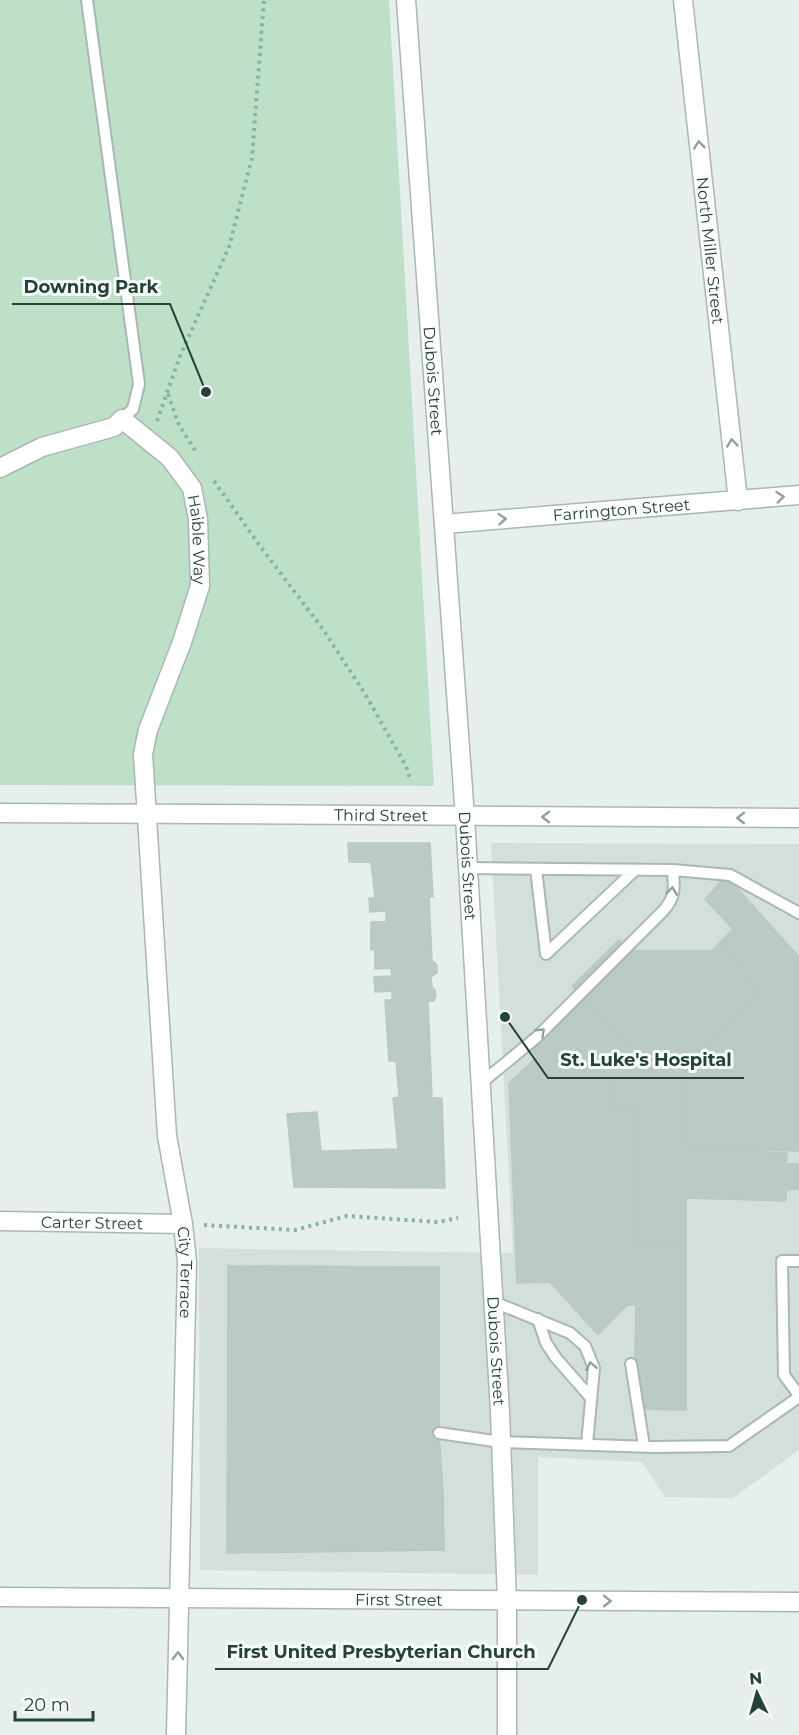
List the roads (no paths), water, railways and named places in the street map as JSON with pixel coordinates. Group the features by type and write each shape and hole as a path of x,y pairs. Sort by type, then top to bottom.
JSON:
{"street":[{"name":"Dubois Street","path":"406,0 465,817 494,1302 507,1601 507,1735"},
{"name":"North Miller Street","path":"683,0 738,501"},
{"name":"Haible Way","path":"122,419 171,458 192,488 198,519 200,586 194,609 147,730 143,753 146,813"},
{"path":"0,468 42,447 114,427 122,419"},
{"name":"Farrington Street","path":"444,524 799,495"},
{"name":"Third Street","path":"0,813 799,819"},
{"name":"City Terrace","path":"146,813 167,1136 183,1224 187,1263 176,1735"},
{"name":"Carter Street","path":"0,1221 183,1224"},
{"name":"First Street","path":"0,1597 799,1602"}],"lane":[{"path":"87,0 139,384 133,409 122,419"},
{"path":"468,868 673,870 730,875 799,913"},
{"path":"536,869 546,954 634,870"},
{"path":"480,1084 537,1037 664,910 671,902 674,893 673,870"},
{"path":"439,1433 501,1442 729,1446 799,1396 783,1375 782,1261 799,1261"},
{"path":"494,1302 570,1333 585,1346 594,1368 587,1444"},
{"path":"538,1319 546,1343 556,1358 591,1398"},
{"path":"631,1364 644,1446"}],"place":[{"name":"Downing Park","path":"206,392"},
{"name":"St. Luke's Hospital","path":"505,1017"},
{"name":"First United Presbyterian Church","path":"582,1600"}]}
